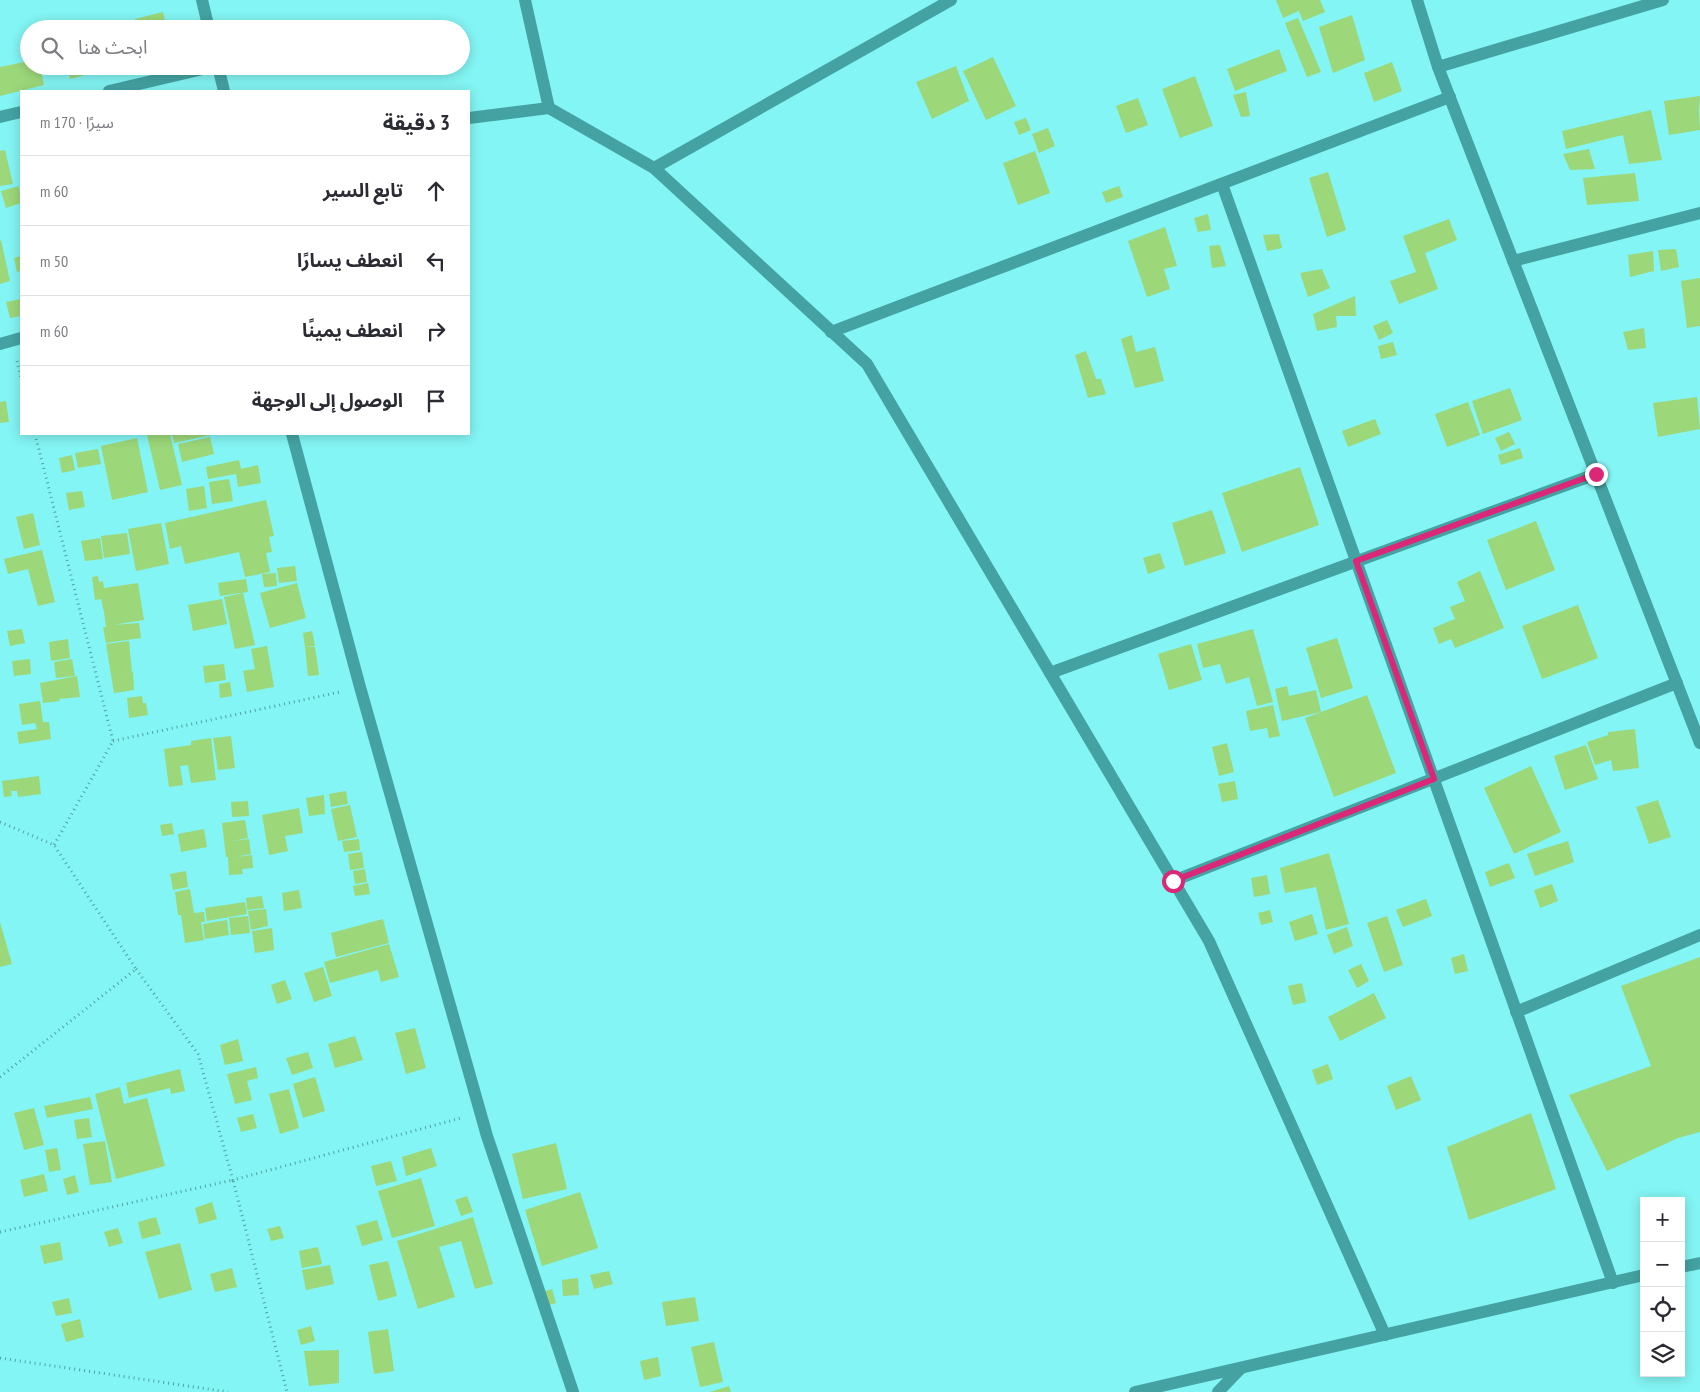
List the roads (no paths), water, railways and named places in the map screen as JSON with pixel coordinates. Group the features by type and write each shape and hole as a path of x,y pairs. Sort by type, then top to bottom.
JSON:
{"street":[{"path":"202,0 207,20"},
{"path":"525,0 549,108"},
{"path":"654,168 952,0"},
{"path":"1417,0 1438,67 1699,737"},
{"path":"1438,67 1663,0"},
{"path":"113,90 178,75"},
{"path":"220,75 224,90"},
{"path":"831,332 1450,97"},
{"path":"470,118 549,108 654,168 867,364 1209,941 1385,1335"},
{"path":"0,117 20,112"},
{"path":"1222,184 1613,1282"},
{"path":"1513,261 1700,213"},
{"path":"0,344 20,338"},
{"path":"292,435 360,688 481,1113 573,1392"},
{"path":"1050,672 1596,474"},
{"path":"1173,881 1677,683"},
{"path":"1516,1012 1700,935"},
{"path":"1685,1266 1700,1262"},
{"path":"1136,1392 1640,1277"},
{"path":"1218,1392 1241,1368"}]}
